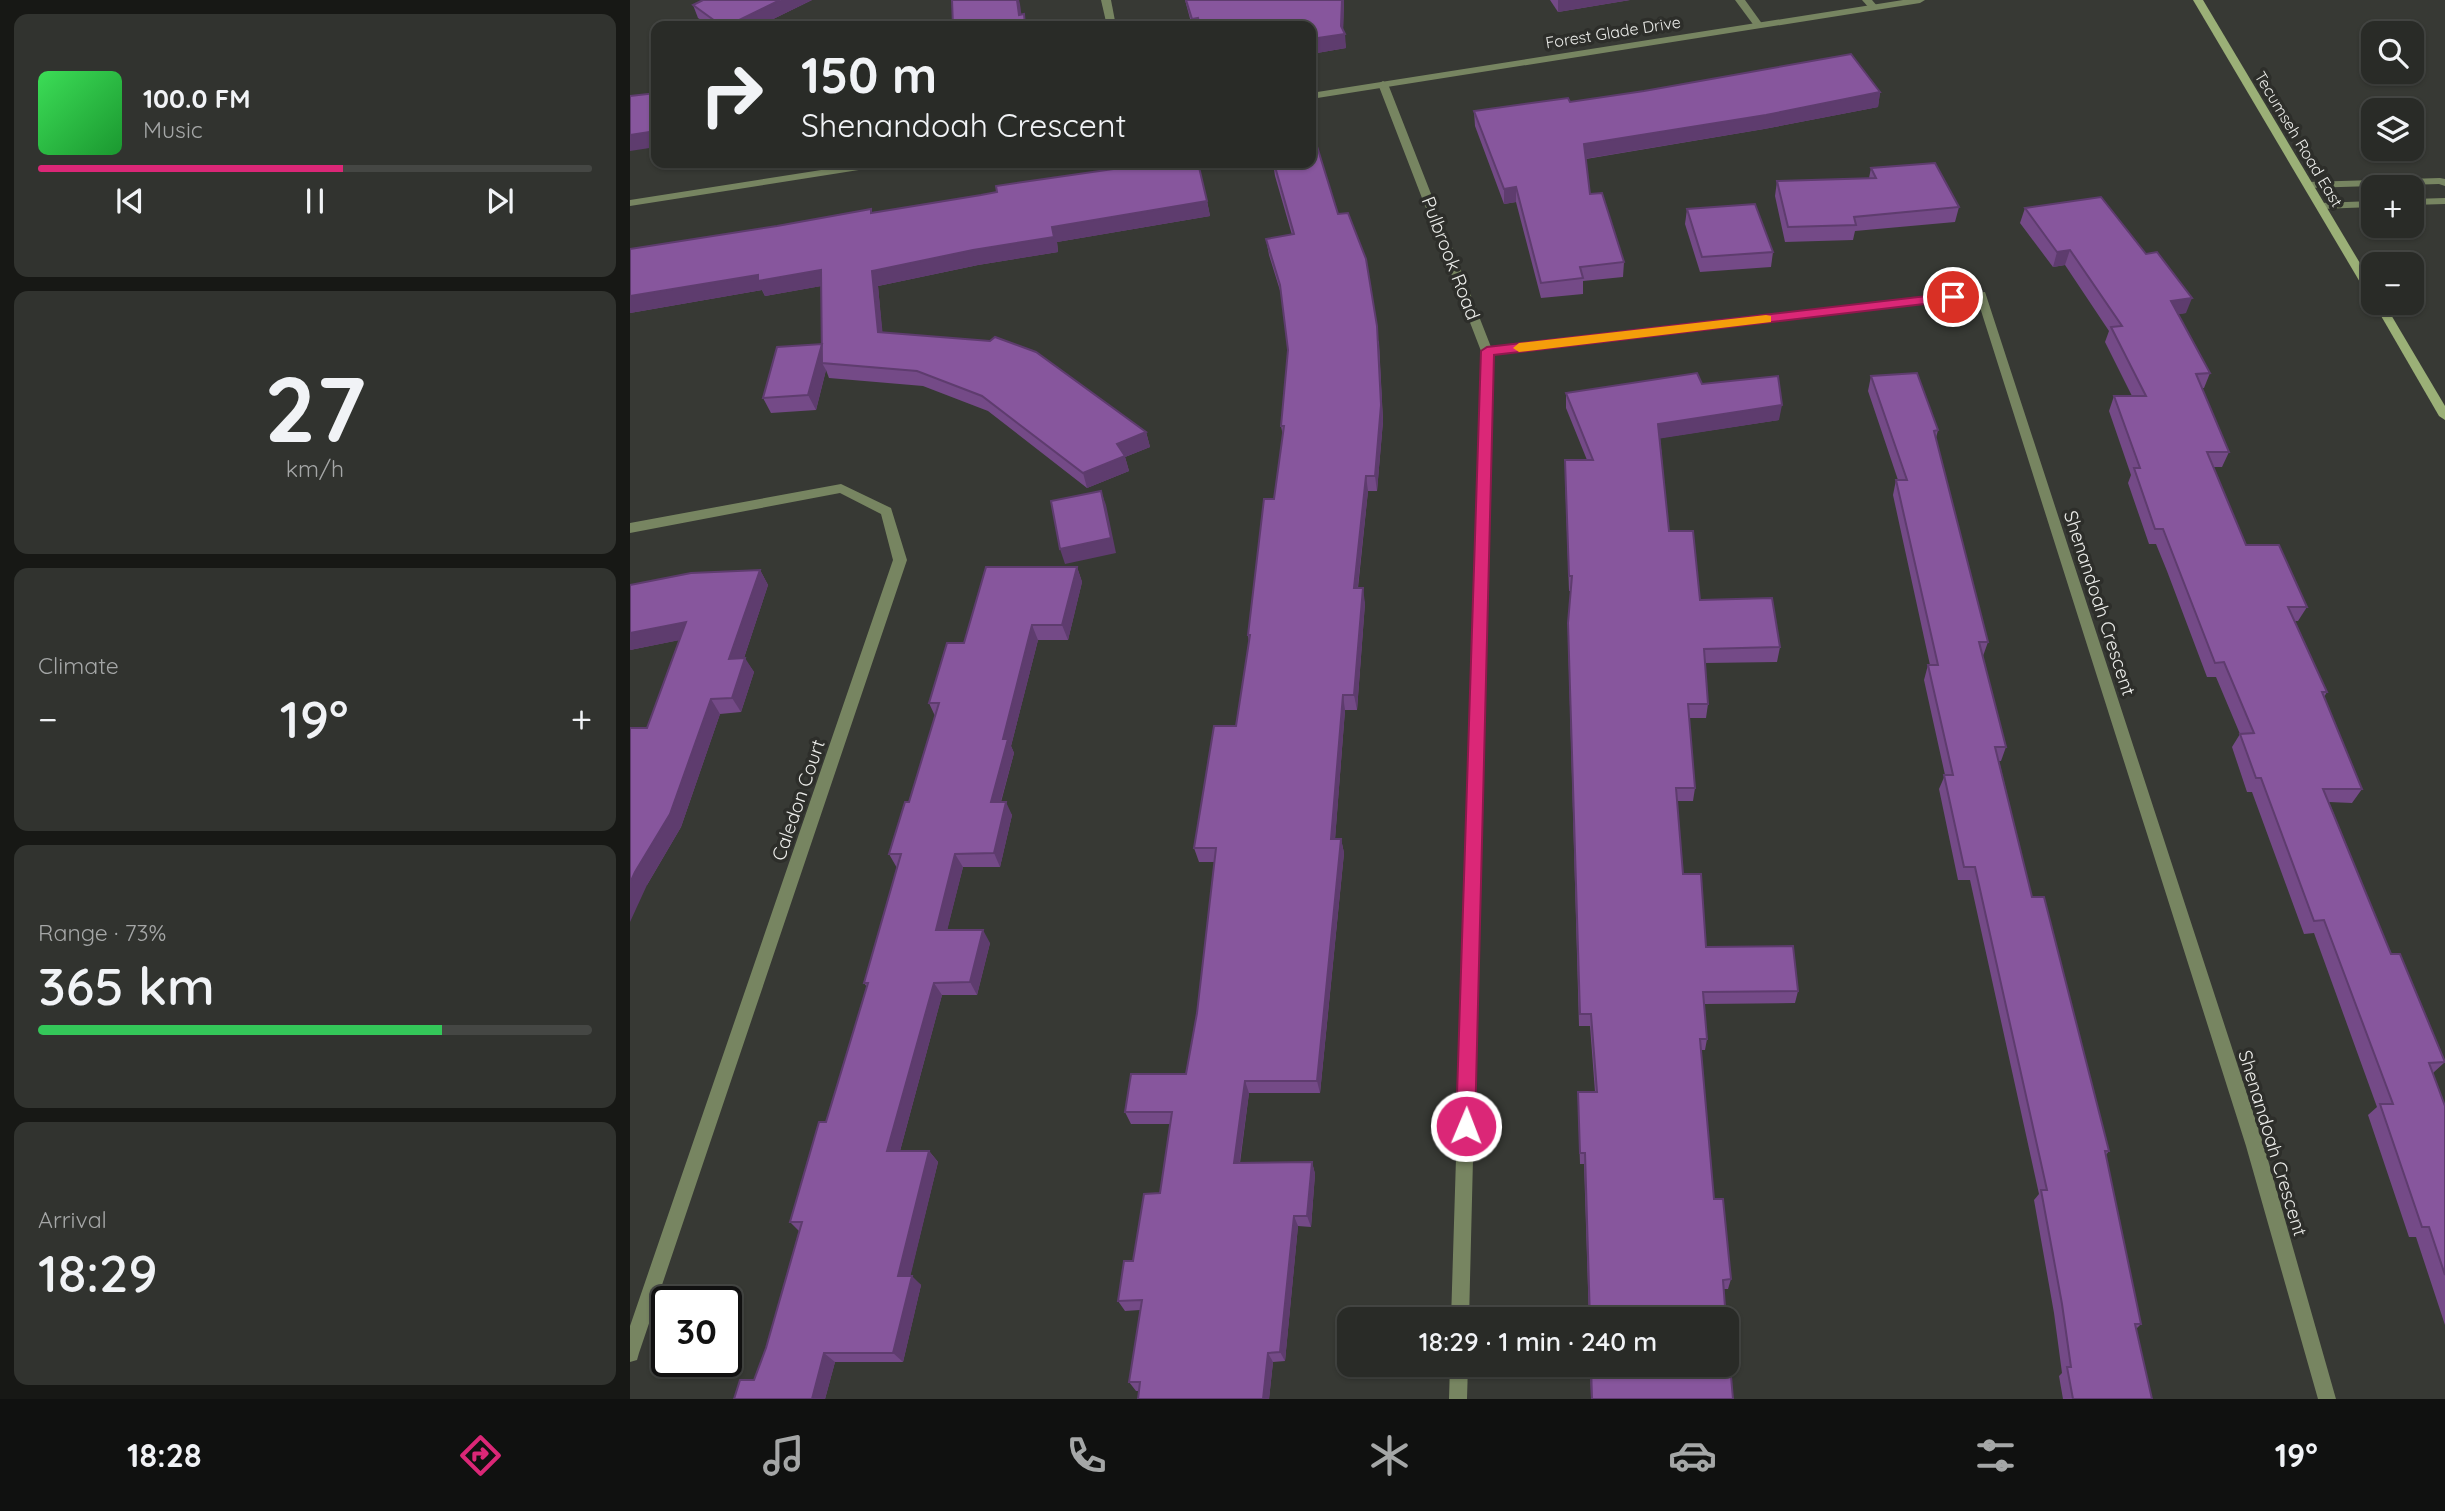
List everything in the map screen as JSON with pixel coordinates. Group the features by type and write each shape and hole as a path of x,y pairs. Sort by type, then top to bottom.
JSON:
{"main road":[{"name":"Tecumseh Road East","path":"2198,0 2361,274"},
{"path":"2385,315 2445,416"}],"street":[{"path":"1106,0 1111,21"},
{"path":"1740,0 1758,26"},
{"name":"Forest Glade Drive","path":"1316,95 1758,26 1870,4 1920,0"},
{"name":"Pulbrook Road","path":"1383,84 1487,351 1460,1307"},
{"path":"630,203 852,168"},
{"path":"2308,185 2445,183"},
{"path":"2424,202 2445,201"},
{"path":"2320,206 2361,204"},
{"name":"Shenandoah Crescent","path":"1487,351 1981,294 2255,1146 2327,1399"},
{"name":"Caledon Court","path":"630,528 841,488 887,511 900,560 630,1353"},
{"path":"1458,1399 1459,1377"}],"building":[{"path":"703,0 780,0 737,21 715,21 693,5"},
{"path":"952,0 1017,0 1019,15 1024,14 1025,21 953,21"},
{"path":"1186,0 1342,0 1341,26 1345,34 1316,38 1316,21 1192,19"},
{"path":"1851,54 1880,92 1766,115 1584,144 1590,194 1602,193 1624,262 1580,267 1583,278 1541,283 1516,187 1504,189 1474,111 1568,98 1570,102 1644,91"},
{"path":"651,94 651,132 630,135 630,96"},
{"path":"1316,143 1338,214 1348,213 1366,259 1377,326 1381,405 1375,476 1366,476 1354,588 1363,588 1354,695 1343,695 1331,839 1341,839 1317,1081 1245,1081 1234,1163 1312,1162 1307,1216 1294,1216 1280,1352 1268,1353 1263,1399 1138,1399 1140,1382 1129,1382 1142,1300 1118,1301 1124,1261 1133,1261 1144,1194 1160,1193 1172,1112 1125,1112 1131,1074 1186,1074 1197,1013 1216,848 1194,848 1214,726 1236,726 1250,635 1264,499 1274,499 1284,426 1281,426 1288,350 1280,285 1266,239 1294,234 1275,168 1316,168"},
{"path":"1935,163 1959,207 1854,217 1856,225 1788,227 1777,181 1876,178 1871,168"},
{"path":"1120,168 1199,168 1207,201 1052,227 1054,237 872,271 878,332 990,341 995,337 1036,352 1146,432 1117,444 1125,456 1083,473 982,396 917,371 822,363 821,270 758,281 758,275 630,296 630,249 871,209 871,213 981,195 997,192 996,186"},
{"path":"2101,197 2146,254 2157,252 2192,298 2171,301 2210,373 2196,374 2229,452 2207,452 2246,545 2279,545 2307,607 2288,607 2327,692 2322,692 2362,789 2323,789 2391,954 2400,954 2445,1062 2429,1063 2445,1106 2445,1275 2429,1227 2422,1227 2380,1104 2393,1104 2324,920 2314,921 2261,778 2256,778 2240,734 2254,733 2224,662 2215,663 2163,529 2155,529 2134,468 2140,468 2114,396 2146,396 2111,327 2122,326 2070,250 2057,252 2025,208"},
{"path":"1755,204 1773,252 1702,257 1687,209"},
{"path":"822,344 808,395 763,398 777,347"},
{"path":"1697,373 1702,384 1778,376 1782,405 1658,424 1669,531 1693,531 1700,600 1772,598 1780,647 1704,649 1708,704 1688,704 1695,788 1676,788 1683,874 1701,874 1706,947 1793,946 1798,991 1703,992 1707,1039 1700,1039 1714,1199 1723,1199 1731,1279 1723,1280 1725,1307 1590,1307 1585,1153 1580,1153 1578,1092 1597,1092 1591,1014 1580,1014 1568,623 1572,576 1569,576 1565,460 1593,460 1566,393"},
{"path":"1917,373 1938,430 1934,431 1988,642 1979,642 2006,747 1995,747 2032,897 2044,897 2109,1151 2105,1151 2141,1324 2135,1324 2152,1399 2073,1399 2067,1367 2071,1367 2062,1304 2041,1190 2047,1190 1975,867 1964,867 1944,775 1953,775 1928,665 1938,665 1896,480 1907,480 1871,376"},
{"path":"1101,491 1111,538 1060,549 1051,501"},
{"path":"986,567 1077,567 1062,625 1032,625 1003,739 1008,739 991,802 1006,802 994,853 955,854 936,930 983,930 970,982 934,983 887,1151 929,1151 898,1276 912,1276 893,1353 824,1353 812,1399 734,1399 740,1380 754,1380 766,1348 802,1222 790,1222 819,1122 826,1122 868,983 864,983 901,854 889,854 905,802 909,802 939,703 929,703 947,643 964,643"},
{"path":"760,570 729,659 745,658 732,698 711,699 670,814 630,883 630,728 647,728 686,622 630,633 630,585 691,573"},
{"path":"1591,1377 1731,1377 1733,1399 1592,1399"}],"slow traffic":[{"path":"1519,348 1766,319"}],"route":[{"path":"1466,1126 1487,351 1953,297"}]}
